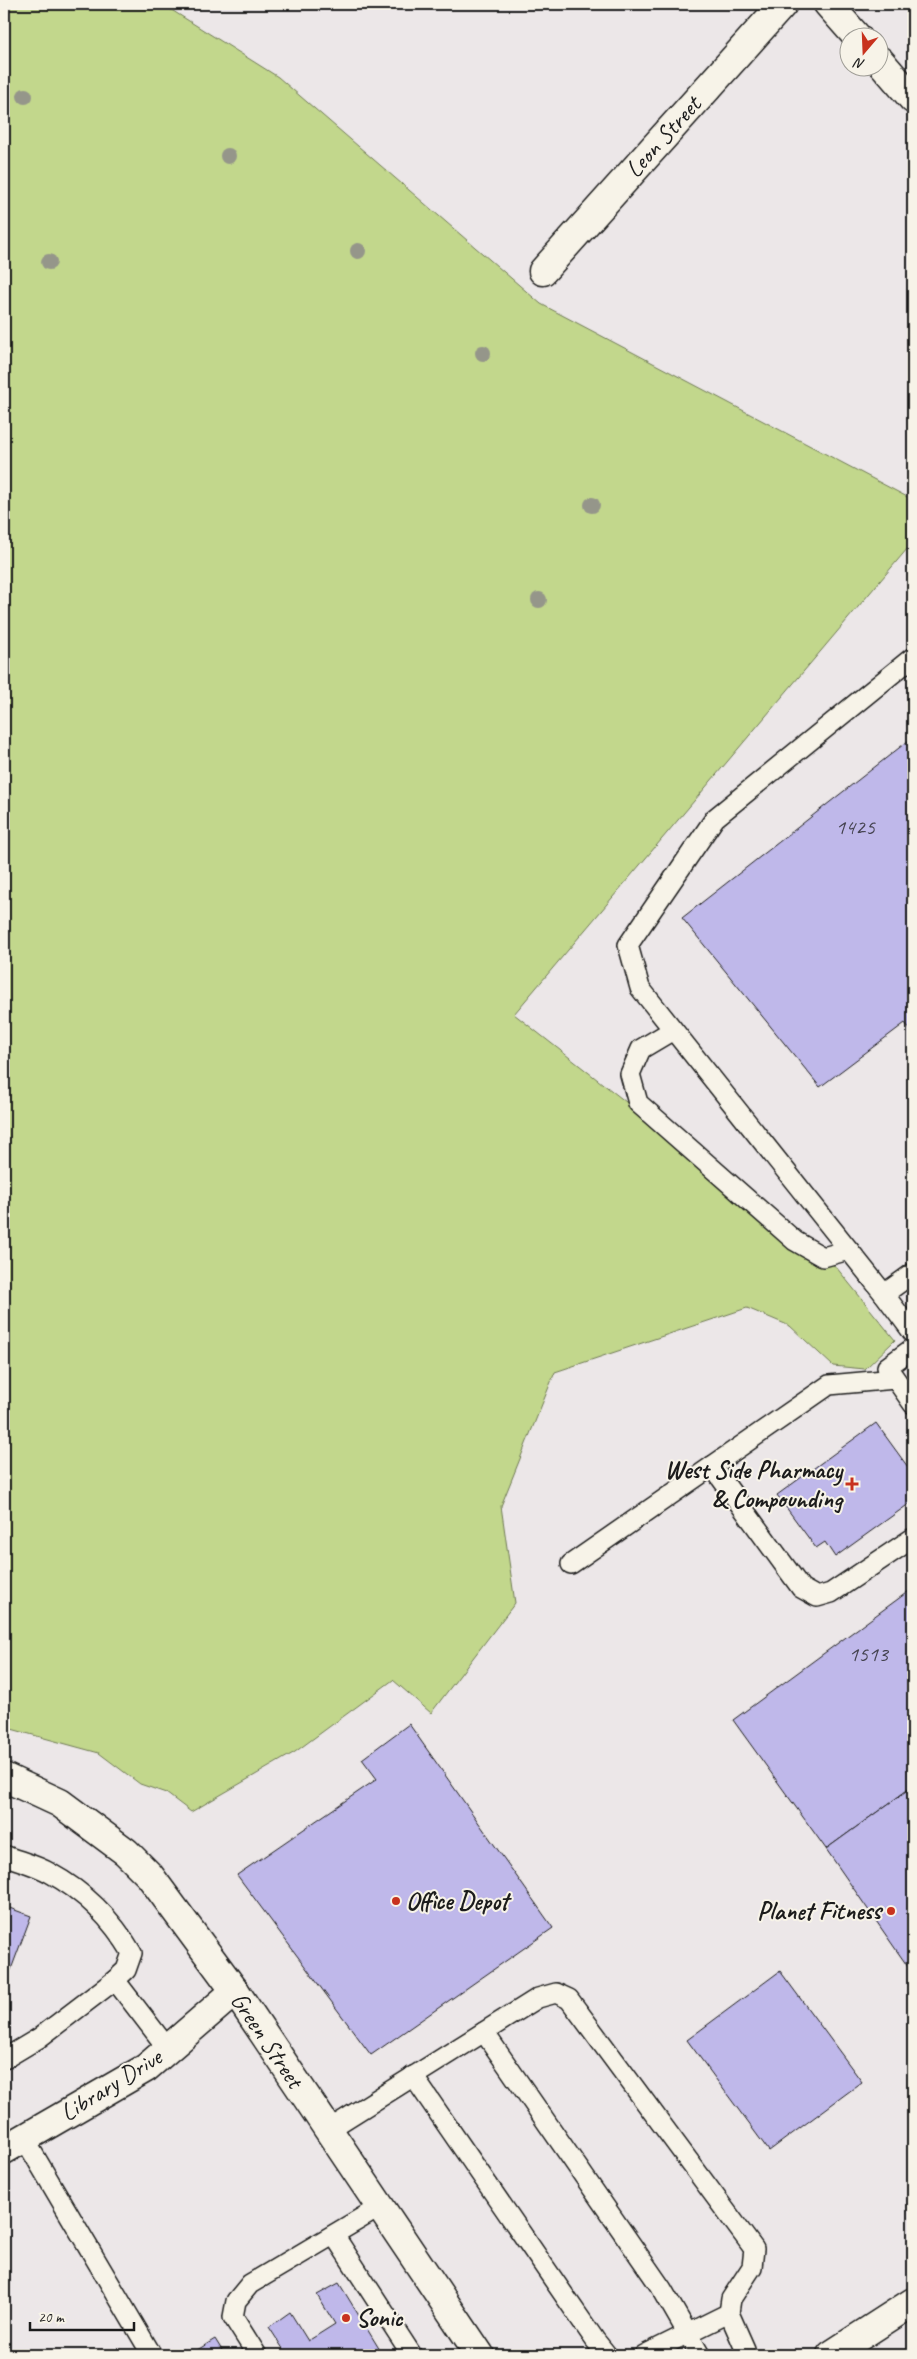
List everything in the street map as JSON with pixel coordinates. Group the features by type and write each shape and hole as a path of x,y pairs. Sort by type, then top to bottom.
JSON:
{"street":[{"name":"Leon Street","path":"543,271 783,4"},
{"path":"828,4 849,28"},
{"path":"890,73 913,99"},
{"name":"Green Street","path":"4,1777 60,1803 126,1852 150,1876 234,1991 480,2355"},
{"name":"Library Drive","path":"14,2144 146,2068 234,1991"},
{"path":"831,2355 913,2302"}],"lane":[{"path":"913,657 715,818 628,945 640,988 913,1333"},
{"path":"673,1030 641,1049 630,1074 638,1103 795,1241 822,1257 849,1250"},
{"path":"884,1294 913,1273"},
{"path":"572,1564 829,1386 891,1373 913,1348"},
{"path":"891,1373 913,1404"},
{"path":"712,1466 801,1588 817,1597 832,1593 913,1538"},
{"path":"4,1855 50,1873 90,1900 119,1931 132,1953 126,1970 115,1980 39,2038 4,2059"},
{"path":"115,1980 168,2048"},
{"path":"328,2130 538,1998 556,1993 569,2000 754,2249 752,2267 731,2300 729,2313 745,2348 746,2355"},
{"path":"484,2032 662,2289 700,2355"},
{"path":"413,2076 607,2355"},
{"path":"14,2144 152,2355"},
{"path":"257,2355 233,2317 236,2301 250,2284 380,2207"},
{"path":"334,2235 412,2355"},
{"path":"644,2355 729,2313"}],"green space":[{"path":"4,4 162,4 278,77 541,304 913,500 913,542 514,1014 836,1267 895,1340 865,1369 833,1366 790,1326 747,1308 555,1372 501,1506 515,1603 431,1713 393,1680 295,1752 191,1812 166,1793 140,1784 99,1753 4,1727"}],"building":[{"path":"913,737 913,1033 905,1023 820,1087 682,918"},
{"name":"West Side Pharmacy & Compounding","path":"876,1423 913,1474 913,1501 835,1557 825,1542 816,1548 777,1495"},
{"path":"913,1588 913,1786 826,1849 733,1720"},
{"name":"Office Depot","path":"409,1724 553,1928 371,2055 237,1875 377,1779 362,1759"},
{"name":"Planet Fitness","path":"913,1786 913,1974 826,1849"},
{"path":"4,1906 31,1916 4,1988"},
{"path":"780,1971 862,2082 769,2151 687,2040"},
{"name":"Sonic","path":"339,2283 383,2355 287,2355 269,2327 290,2312 308,2341 335,2324 317,2295"},
{"path":"215,2339 225,2355 196,2355 194,2352"}],"place":[{"name":"West Side Pharmacy & Compounding","path":"852,1484"},
{"name":"Office Depot","path":"396,1901"},
{"name":"Planet Fitness","path":"891,1911"},
{"name":"Sonic","path":"346,2318"}]}
